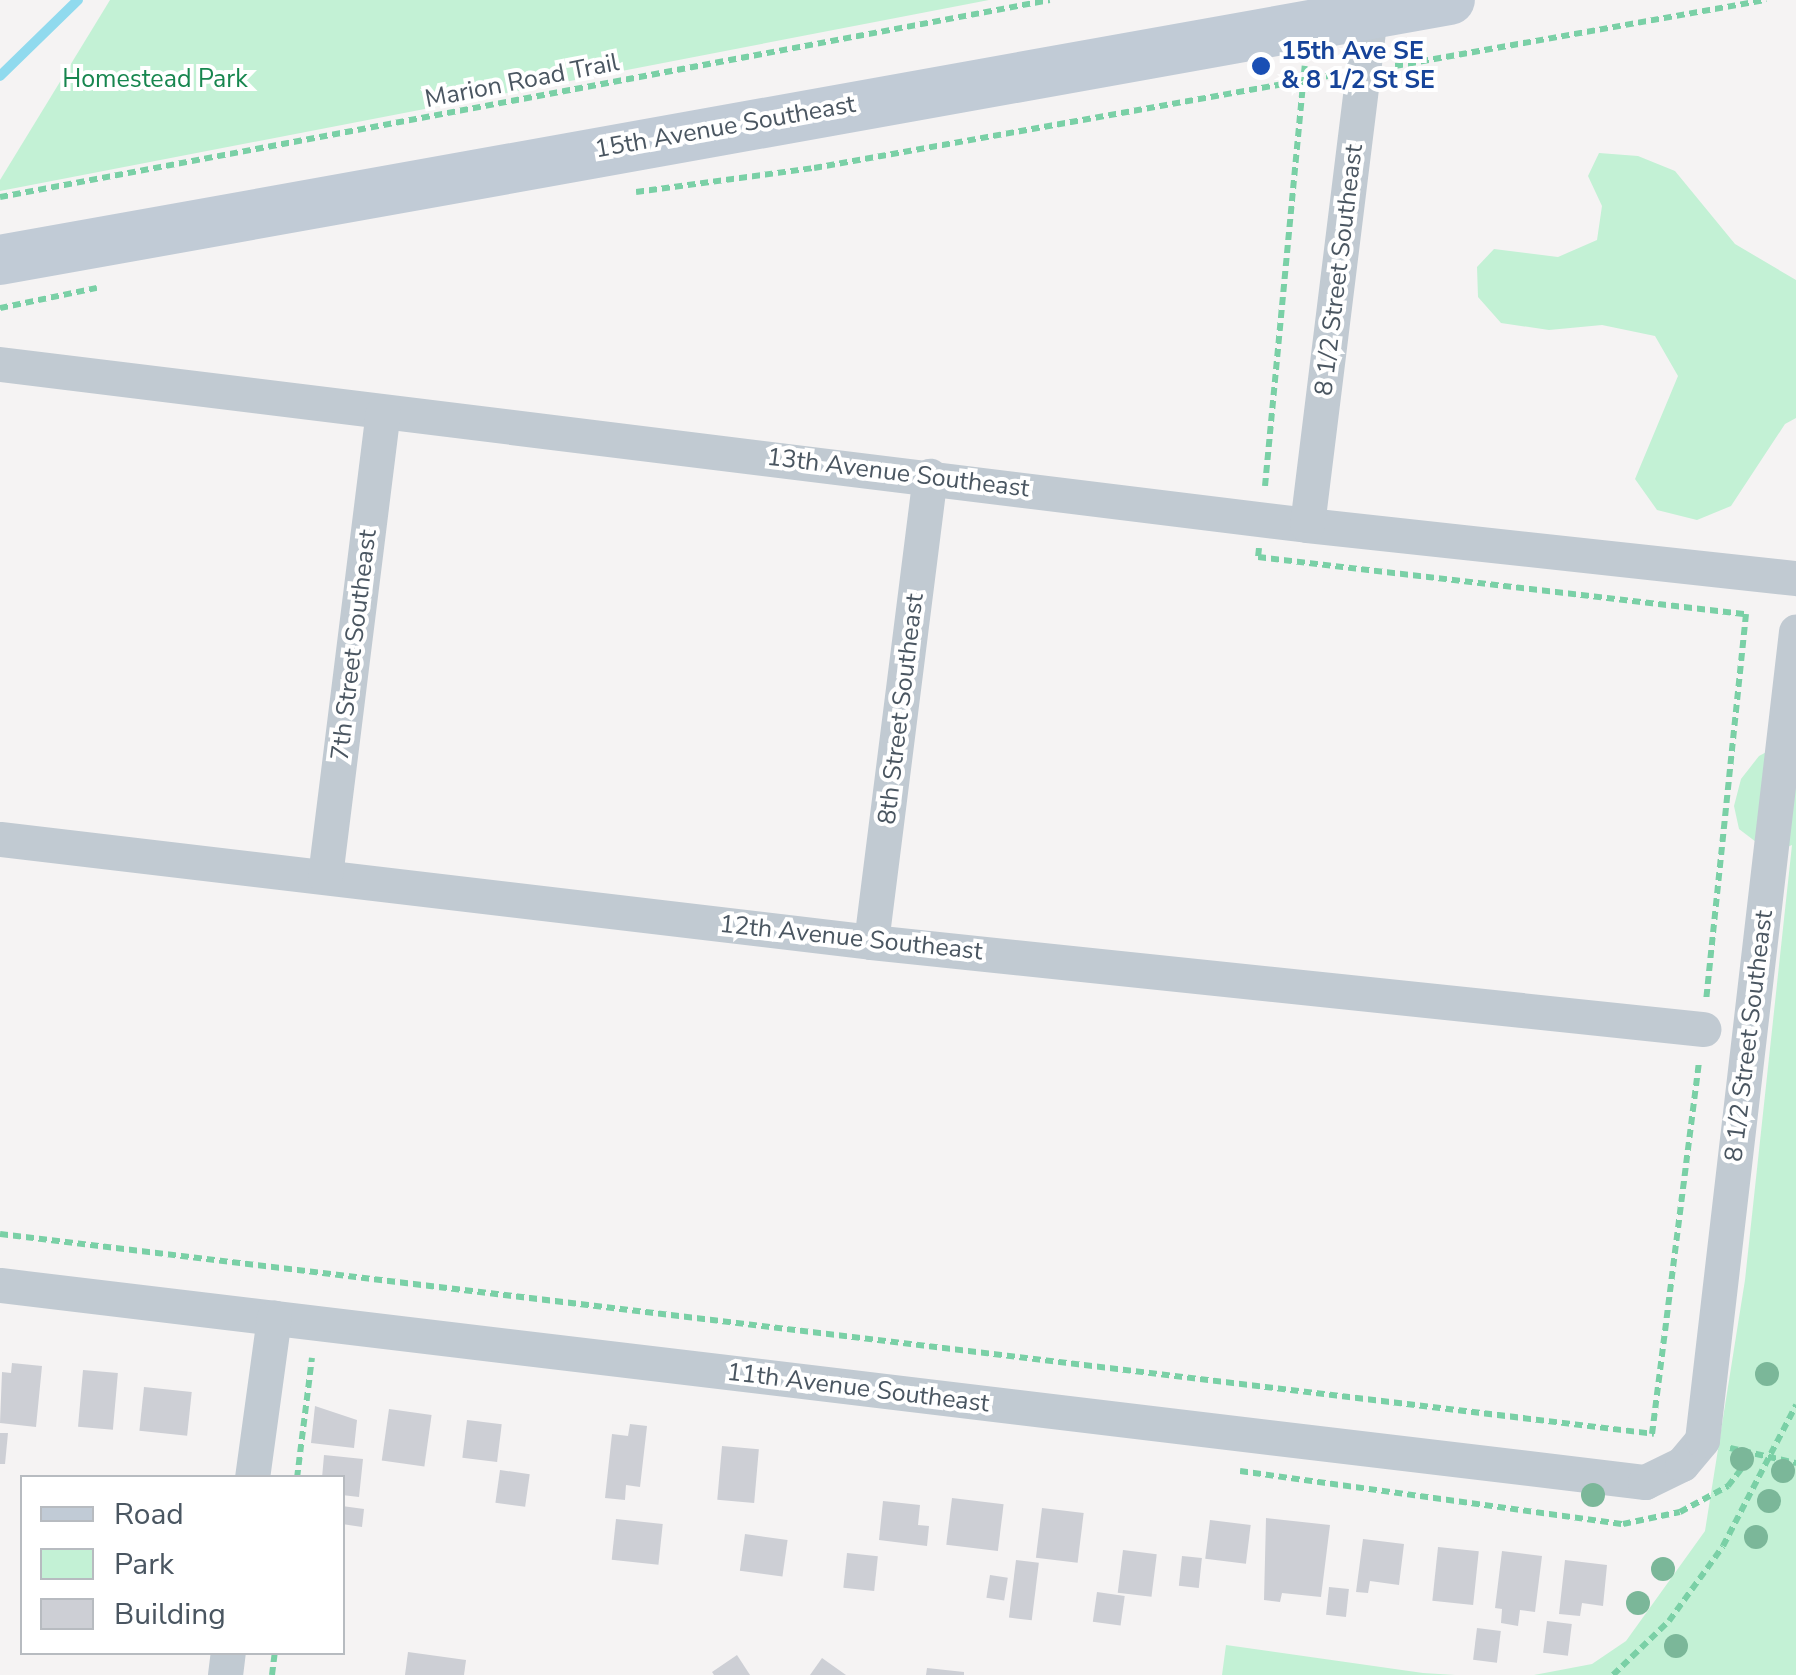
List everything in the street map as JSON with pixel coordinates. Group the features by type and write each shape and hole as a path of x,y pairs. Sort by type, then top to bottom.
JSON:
{"main road":[{"name":"15th Avenue Southeast","path":"0,260 1450,0"}],"street":[{"name":"8 1/2 Street Southeast","path":"1307,526 1370,14"},
{"name":"13th Avenue Southeast","path":"0,364 930,476 1307,526 1796,578"},
{"name":"7th Street Southeast","path":"325,876 383,413"},
{"name":"8th Street Southeast","path":"871,942 930,476"},
{"name":"8 1/2 Street Southeast","path":"1702,1440 1796,632"},
{"name":"12th Avenue Southeast","path":"0,839 871,942 1703,1029"},
{"name":"11th Avenue Southeast","path":"0,1285 1645,1482 1682,1464 1702,1440"},
{"path":"252,1475 274,1318"}],"path":[{"name":"Marion Road Trail","path":"0,197 1050,0"},
{"path":"1398,65 1766,0"},
{"path":"622,194 814,168 1303,80 1266,471"},
{"path":"0,308 111,286"},
{"path":"0,1234 1652,1434 1703,1029 1746,614 1258,558"},
{"path":"297,1475 312,1358"},
{"path":"1614,1675 1669,1621 1723,1546 1796,1404"},
{"path":"1752,1455 1771,1455 1796,1464"}],"green space":[{"name":"Homestead Park","path":"110,0 989,0 0,191 0,180"},
{"path":"1599,153 1638,156 1675,171 1735,244 1796,280 1796,418 1785,424 1731,506 1697,520 1657,510 1635,479 1678,376 1655,336 1602,325 1549,330 1501,323 1478,297 1477,267 1494,249 1558,257 1597,240 1602,206 1588,176"},
{"path":"1796,736 1796,1675 1534,1675 1592,1664 1626,1641 1705,1531 1745,1280 1792,845 1782,849 1756,842 1739,829 1734,806 1741,779 1759,756"},
{"path":"1226,1645 1423,1673 1455,1675 1222,1675"}],"building":[{"path":"12,1363 42,1366 36,1427 0,1423 2,1372 11,1373"},
{"path":"83,1370 118,1373 113,1430 78,1427"},
{"path":"144,1387 192,1392 187,1436 139,1431"},
{"path":"315,1406 357,1420 354,1448 311,1443"},
{"path":"389,1409 432,1415 424,1466 382,1460"},
{"path":"467,1420 502,1424 497,1462 462,1458"},
{"path":"630,1424 647,1426 640,1487 626,1485 625,1500 605,1498 612,1434 628,1436"},
{"path":"0,1433 8,1433 5,1464 0,1464"},
{"path":"722,1446 759,1449 754,1503 717,1500"},
{"path":"324,1455 363,1459 359,1497 345,1495 345,1475 322,1475"},
{"path":"500,1470 530,1474 525,1507 495,1503"},
{"path":"952,1498 1004,1504 998,1551 946,1545"},
{"path":"883,1501 920,1505 918,1525 929,1526 927,1546 879,1540"},
{"path":"345,1506 364,1509 362,1527 345,1524"},
{"path":"1042,1508 1084,1513 1078,1563 1036,1558"},
{"path":"1266,1518 1330,1525 1321,1597 1282,1593 1280,1602 1264,1600"},
{"path":"616,1519 663,1524 658,1565 612,1560"},
{"path":"1210,1520 1251,1525 1246,1564 1205,1559"},
{"path":"745,1534 788,1540 782,1577 740,1571"},
{"path":"1363,1539 1404,1544 1399,1585 1370,1581 1368,1593 1356,1592"},
{"path":"1438,1547 1479,1551 1473,1605 1432,1601"},
{"path":"1123,1550 1157,1554 1152,1597 1118,1593"},
{"path":"1502,1551 1542,1556 1535,1612 1520,1610 1518,1626 1501,1623 1502,1609 1495,1608"},
{"path":"847,1553 878,1556 874,1591 843,1588"},
{"path":"1182,1556 1202,1558 1199,1588 1179,1586"},
{"path":"1016,1560 1039,1563 1032,1620 1009,1618"},
{"path":"1565,1560 1607,1565 1603,1606 1582,1603 1580,1616 1559,1614"},
{"path":"990,1575 1008,1578 1004,1601 986,1598"},
{"path":"1329,1587 1349,1589 1346,1617 1326,1615"},
{"path":"1097,1592 1125,1596 1121,1626 1093,1622"},
{"path":"1547,1621 1572,1624 1568,1656 1543,1653"},
{"path":"1477,1628 1501,1631 1497,1663 1473,1660"},
{"path":"408,1652 466,1660 464,1675 405,1675"},
{"path":"737,1655 750,1675 714,1675 712,1672"},
{"path":"822,1658 846,1675 810,1675"},
{"path":"927,1668 964,1672 964,1675 926,1675"}],"waterway":[{"path":"0,76 78,0"}],"place":[{"name":"15th Ave SE & 8 1/2 St SE","path":"1261,66"}]}
